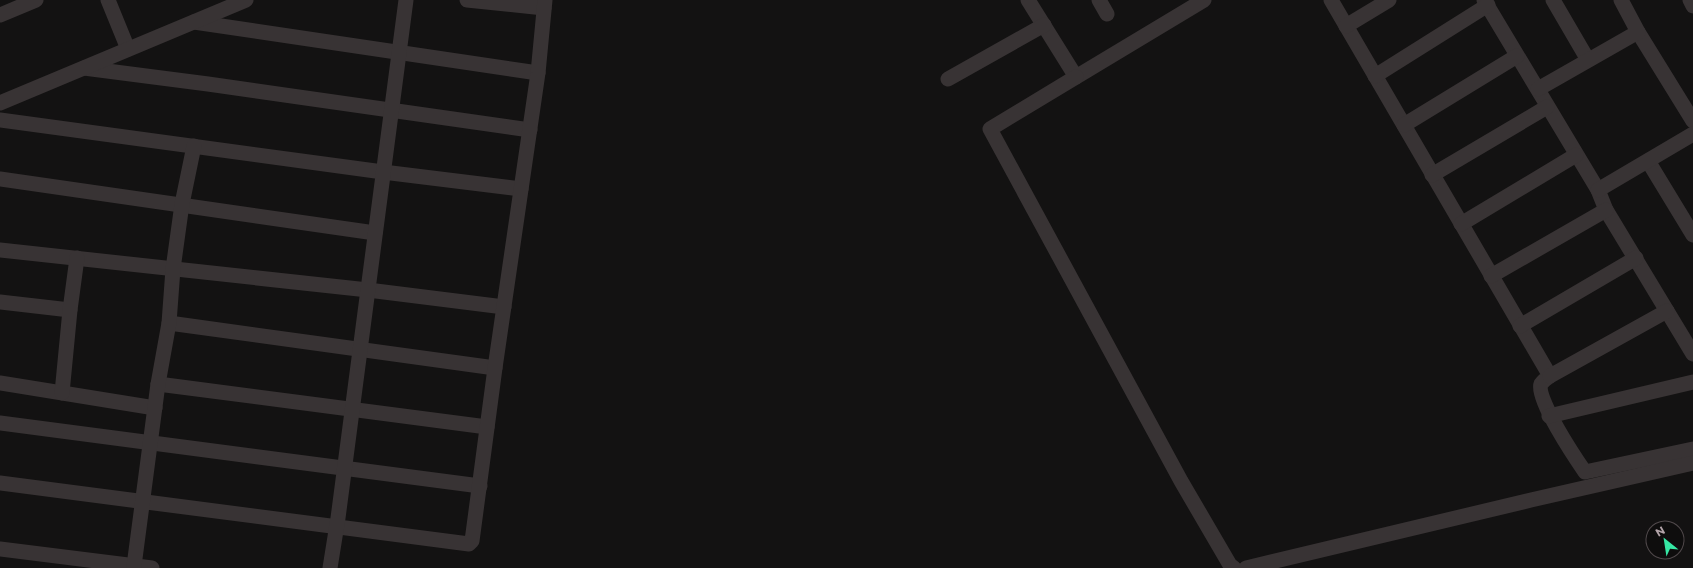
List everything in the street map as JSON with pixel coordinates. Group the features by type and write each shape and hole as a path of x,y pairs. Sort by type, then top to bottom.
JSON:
{"street":[{"path":"0,15 36,0"},
{"path":"108,0 128,49"},
{"path":"0,103 246,0"},
{"path":"330,568 345,469 406,0"},
{"path":"0,483 469,544 472,541 495,368 538,73 545,4 467,0"},
{"path":"1028,0 1076,77"},
{"path":"1099,0 1107,14"},
{"path":"1204,0 990,129 1181,482 1230,565 1234,568"},
{"path":"1331,0 1550,376"},
{"path":"1346,26 1389,0"},
{"path":"1553,0 1588,60"},
{"path":"1620,0 1693,122"},
{"path":"1690,0 1693,6"},
{"path":"1375,76 1486,3 1598,190 1606,210 1693,354"},
{"path":"194,22 538,73"},
{"path":"948,79 1044,25"},
{"path":"1538,89 1638,32"},
{"path":"1404,125 1517,56"},
{"path":"84,68 208,84 530,130"},
{"path":"1432,175 1547,106"},
{"path":"0,120 522,190"},
{"path":"1598,190 1693,134"},
{"path":"134,566 158,384 168,324 173,269 182,204 194,146"},
{"path":"1461,224 1576,155"},
{"path":"1648,161 1693,235"},
{"path":"0,179 375,233"},
{"path":"1491,276 1606,210"},
{"path":"0,250 368,290 504,307"},
{"path":"62,393 70,310 77,258"},
{"path":"1520,326 1636,258"},
{"path":"0,302 70,310"},
{"path":"1667,310 1550,376 1542,383 1540,388 1550,416 1585,472 1693,449"},
{"path":"168,324 495,368"},
{"path":"1550,416 1693,382"},
{"path":"0,383 155,408"},
{"path":"158,384 487,427"},
{"path":"0,423 480,486"},
{"path":"1246,568 1693,463"},
{"path":"0,549 152,568"}]}
